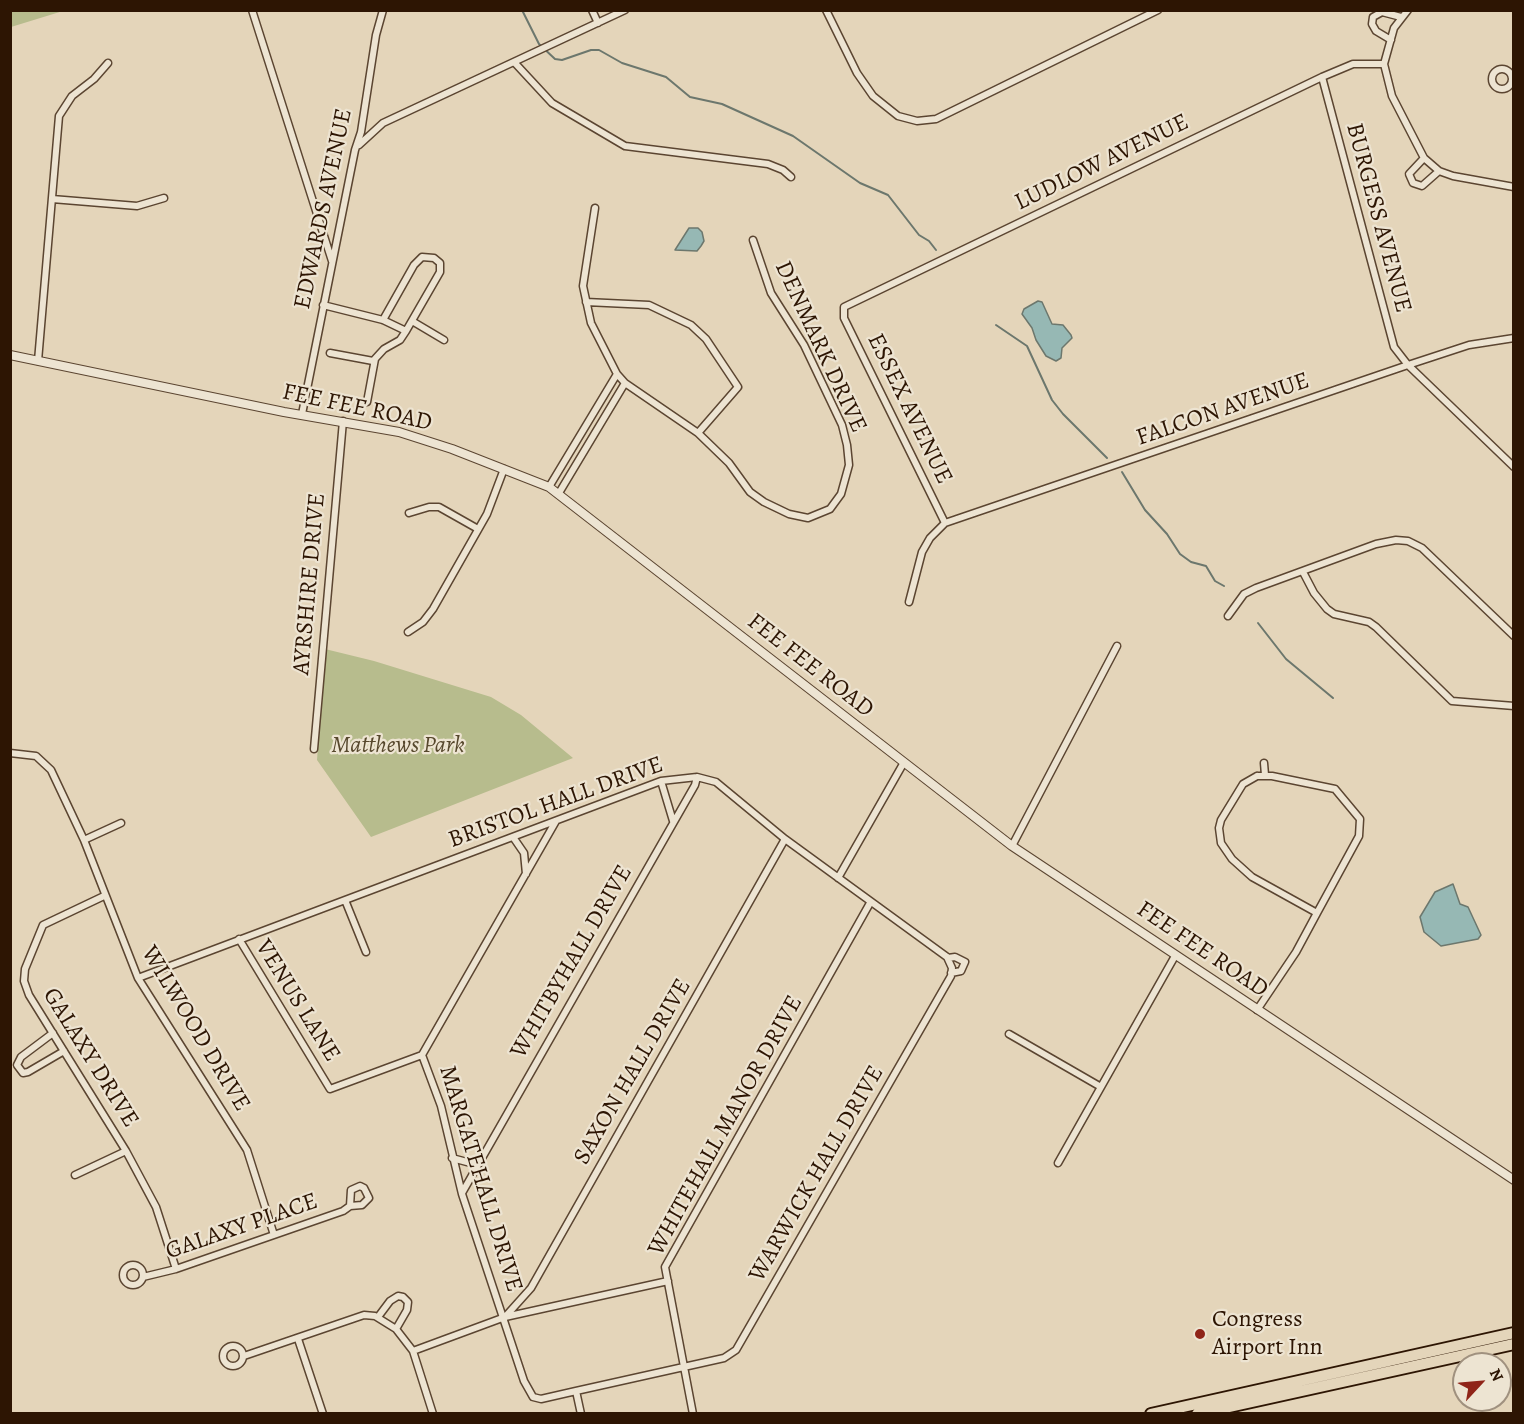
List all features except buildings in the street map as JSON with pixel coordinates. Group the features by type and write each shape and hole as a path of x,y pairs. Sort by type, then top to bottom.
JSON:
{"highway":[{"path":"1151,1413 1514,1334"},
{"path":"1197,1413 1514,1344"}],"street":[{"path":"252,10 332,261"},
{"name":"EDWARDS AVENUE","path":"302,414 355,150 361,132 376,35 383,10"},
{"path":"592,10 598,23"},
{"path":"355,150 364,137 383,123 625,10"},
{"path":"826,10 857,74 873,96 898,116 918,121 936,119 1158,10"},
{"path":"1408,10 1401,17 1384,63 1392,96 1424,158 1439,171 1477,182 1514,187"},
{"path":"1391,40 1376,31 1372,24 1373,17 1382,12 1401,17"},
{"path":"514,62 552,103 625,146 768,165 783,170 791,177"},
{"path":"38,361 56,138 62,111 72,96 94,79 108,63"},
{"name":"LUDLOW AVENUE","path":"843,311 844,307 1322,77 1353,64 1384,63"},
{"name":"BURGESS AVENUE","path":"1322,77 1394,347 1408,365 1514,467"},
{"path":"1424,158 1409,174 1413,183 1422,186 1439,171"},
{"path":"52,199 137,206 164,198"},
{"path":"586,302 649,305 691,325 706,339 738,387 698,433 625,383 617,374 591,323 586,302 585,269 595,208"},
{"name":"DENMARK DRIVE","path":"698,433 729,463 750,492 774,509 808,518 823,514 835,504 846,482 849,465 848,445 842,425 804,345 771,293 753,240"},
{"path":"330,353 370,361 384,349 400,340 440,272 440,262 431,257 422,257 414,265 383,320"},
{"path":"323,305 383,320 406,331"},
{"name":"ESSEX AVENUE","path":"843,311 945,522"},
{"path":"412,321 444,340"},
{"name":"FALCON AVENUE","path":"945,522 1476,343 1514,338"},
{"name":"FEE FEE ROAD","path":"10,355 408,435 549,487 903,764 1012,846 1514,1180"},
{"path":"367,402 375,359"},
{"path":"549,487 617,374"},
{"path":"559,493 625,383"},
{"name":"AYRSHIRE DRIVE","path":"314,749 343,421"},
{"path":"408,632 428,618 478,529 504,469"},
{"path":"408,513 429,507 439,507 478,529"},
{"path":"909,602 922,552 930,538 945,522"},
{"path":"1227,616 1244,594 1376,544 1396,540 1408,541 1422,548 1514,636"},
{"path":"1303,572 1314,593 1327,609 1335,614 1369,622 1376,627 1452,701 1514,706"},
{"path":"1012,846 1117,646"},
{"name":"WILWOOD DRIVE","path":"10,753 36,756 47,765 84,840 138,978 247,1150 274,1234"},
{"path":"1264,763 1265,775"},
{"path":"838,878 903,764"},
{"path":"1257,1010 1296,952 1359,836 1360,819 1335,789 1265,775 1243,784 1221,820 1219,828 1221,843 1232,859 1252,877 1317,913"},
{"name":"BRISTOL HALL DRIVE","path":"138,978 661,781 697,777 716,783 785,839 948,958 955,957 965,962 961,971 952,971"},
{"name":"WHITBYHALL DRIVE","path":"462,1194 695,786 697,777"},
{"path":"661,781 673,821"},
{"name":"MARGATEHALL DRIVE","path":"533,1397 524,1381 505,1317 462,1194 441,1106 422,1056 556,821"},
{"path":"84,840 122,823"},
{"path":"513,837 524,853 526,874"},
{"name":"SAXON HALL DRIVE","path":"505,1317 523,1299 541,1271 785,839"},
{"name":"GALAXY DRIVE","path":"104,896 43,925 24,981 29,995 126,1151 156,1207 176,1269"},
{"path":"345,900 366,952"},
{"name":"WHITEHALL MANOR DRIVE","path":"693,1413 665,1267 870,903"},
{"name":"VENUS LANE","path":"239,939 330,1089 422,1056"},
{"path":"1058,1163 1175,956"},
{"path":"948,958 952,971"},
{"name":"WARWICK HALL DRIVE","path":"533,1397 542,1399 686,1367 724,1358 736,1350 952,971"},
{"path":"53,1033 21,1057 17,1065 20,1070 23,1073 28,1072 64,1051"},
{"path":"1009,1034 1101,1087"},
{"path":"75,1175 126,1151"},
{"path":"452,1158 478,1165"},
{"name":"GALAXY PLACE","path":"143,1277 176,1269 343,1211 350,1206"},
{"path":"413,1351 505,1317 668,1281"},
{"path":"378,1317 390,1300 398,1296 403,1297 408,1302 407,1310 396,1329"},
{"path":"244,1356 364,1315 378,1317 396,1329 413,1351 433,1413"},
{"path":"298,1339 323,1413"},
{"path":"576,1391 581,1413"}],"green space":[{"path":"11,10 63,10 63,11 11,27"},
{"name":"Matthews Park","path":"325,649 374,661 491,697 521,715 573,758 371,837 317,760"}],"water":[{"path":"689,228 698,228 702,232 704,241 701,246 697,251 675,250"},
{"path":"1038,301 1042,302 1052,324 1063,325 1072,338 1062,348 1061,358 1056,361 1046,356 1022,314 1024,309"},
{"path":"1453,884 1460,904 1468,907 1481,935 1478,939 1441,946 1424,932 1420,917 1435,892"}],"waterway":[{"path":"522,10 539,44 555,59 562,60 591,50 599,50 622,63 666,77 690,97 722,104 793,136 860,183 888,195 919,235 929,241 936,250"},
{"path":"996,325 1027,346 1052,400 1107,458"},
{"path":"1122,472 1145,510 1167,534 1180,554 1191,562 1206,566 1215,581 1224,586"},
{"path":"1258,623 1286,659 1333,698"}],"place":[{"name":"Congress Airport Inn","path":"1200,1334"}]}
